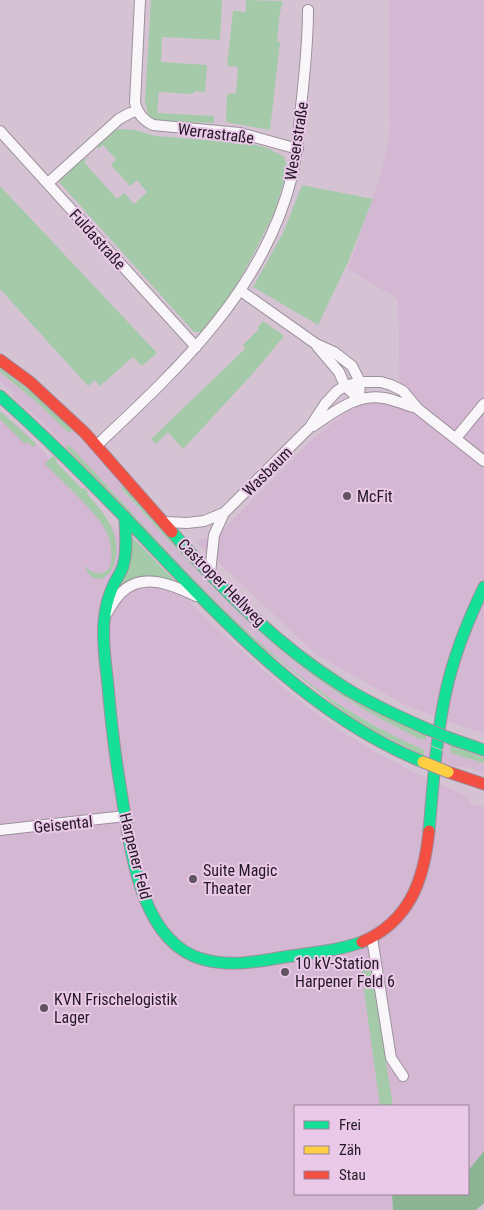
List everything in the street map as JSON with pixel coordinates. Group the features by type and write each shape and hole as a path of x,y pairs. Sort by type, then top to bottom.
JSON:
{"main road":[{"name":"Castroper Hellweg","path":"0,360 45,394 96,446 210,573 278,638 330,678 383,708 427,729 484,750"},
{"name":"Castroper Hellweg","path":"0,396 38,430 125,517 203,600 258,652 338,716 372,738 423,762 484,784"},
{"name":"Harpener Feld","path":"125,517 125,561 122,571 110,591 103,640 112,733 125,816 144,897 153,918 165,934 177,944 200,959 220,963 265,960 316,953 372,938 400,915 410,901 423,873 426,859 447,684 469,617 484,587"}],"street":[{"path":"48,183 119,120 137,111 135,91 140,0"},
{"name":"Weserstraße","path":"96,446 172,373 215,326 241,291 266,244 292,178 298,149 307,58 308,10"},
{"name":"Werrastraße","path":"137,111 142,118 153,125 240,133 298,149"},
{"name":"Fuldastraße","path":"0,131 196,347"},
{"path":"241,291 316,344 338,372 345,386 359,399"},
{"path":"316,344 334,352 352,366 360,382 359,399"},
{"name":"Wasbaum","path":"310,428 325,404 336,391 345,386 360,382 381,382 391,385 403,391 418,409"},
{"path":"359,399 385,398 418,409 484,461"},
{"name":"Wasbaum","path":"210,573 214,536 224,513 310,428 333,412 359,399"},
{"path":"456,438 484,404"},
{"name":"Wasbaum","path":"164,522 187,523 204,521 224,513"},
{"path":"105,616 121,593 133,584 144,581 162,582 203,600"},
{"name":"Geisental","path":"0,830 125,816"},
{"path":"372,938 391,1058 403,1076"}],"shaded area":[{"path":"389,0 484,0 484,733 407,706 317,655 195,541 220,533 312,440 355,404 370,401 400,406 398,299 348,269 381,173 390,131"},
{"path":"0,372 38,403 69,433 72,430 124,486 121,489 204,578 257,630 294,661 355,705 451,745 450,750 452,753 484,763 484,773 468,767 449,766 424,756 424,750 396,737 342,706 267,650 184,569 88,465 66,448 41,421 12,396 15,393 0,382"},
{"path":"0,411 27,434 111,525 214,626 288,692 337,729 377,753 468,797 471,804 484,807 484,1151 469,1170 469,1105 294,1105 294,1195 392,1195 393,1210 0,1210"}],"green space":[{"path":"151,0 222,0 220,40 162,37 161,62 207,65 205,92 194,91 193,94 159,92 157,113 214,116 214,123 155,121 148,114 145,101"},
{"path":"246,0 283,1 277,41 280,42 270,130 226,122 227,94 236,93 238,67 227,66 233,11 246,12"},
{"path":"119,129 135,130 156,136 248,143 268,148 284,157 288,169 274,213 231,295 201,332 194,332 59,182 80,161 89,157 84,162 117,199 124,193 134,204 147,192 137,180 130,186 111,165 116,159 103,145 98,149 97,144 111,132"},
{"path":"302,185 373,199 348,262 318,325 253,287 283,233"},
{"path":"0,186 157,353 142,366 133,357 100,386 95,380 88,386 0,289"},
{"path":"263,321 284,336 256,370 183,449 168,432 156,444 151,439 245,349 243,345 259,329 258,327"},
{"path":"0,368 42,400 72,430 69,433 38,403 0,372"},
{"path":"0,411 36,444 33,447 28,442 25,444 0,419"},
{"path":"69,445 187,572 249,633 341,706 396,737 424,750 424,756 366,727 340,709 267,651 223,611 66,448"},
{"path":"53,456 57,460 56,462 82,489 84,488 88,492 87,494 105,516 114,533 117,551 115,561 110,571 101,579 90,575 85,565 96,573 104,573 108,569 111,564 111,551 107,533 88,507 45,464"},
{"path":"124,486 222,595 121,488"},
{"path":"132,537 174,581 144,577 131,580 118,589"},
{"path":"222,595 426,735 426,739 420,739 355,704 275,645"},
{"path":"451,745 484,758 484,763 452,753 450,750"},
{"path":"366,959 371,966 393,1105 380,1105 360,961"},
{"path":"484,1151 484,1203 476,1210 393,1210 392,1195 469,1195 469,1170"}],"tram line":[{"path":"0,374 60,426 187,562 261,635 301,668 343,698 387,724 434,747 484,765"}],"traffic: fast":[{"path":"0,396 69,461 200,596 267,661 303,691 341,718 381,742 423,762"},
{"path":"125,517 125,560 111,590 107,604 104,622 104,646 115,752 129,837 141,888 151,912 164,933 181,949 202,959 222,963 253,962 333,950 362,942"},
{"path":"172,532 251,615 295,653 352,692 427,729"},
{"path":"429,831 437,743 446,691 462,638 484,587"},
{"path":"427,729 452,739"},
{"path":"452,739 484,750"}],"traffic: jam":[{"path":"0,360 30,382 85,433 172,532"},
{"path":"448,772 484,784"},
{"path":"362,942 392,923 412,897 423,866 429,831"}],"traffic: slow":[{"path":"423,762 448,772"}],"place":[{"name":"McFit","path":"347,496"},
{"name":"Suite Magic Theater","path":"193,879"},
{"name":"10 kV-Station Harpener Feld 6","path":"285,972"},
{"name":"KVN Frischelogistik Lager","path":"44,1008"}]}
